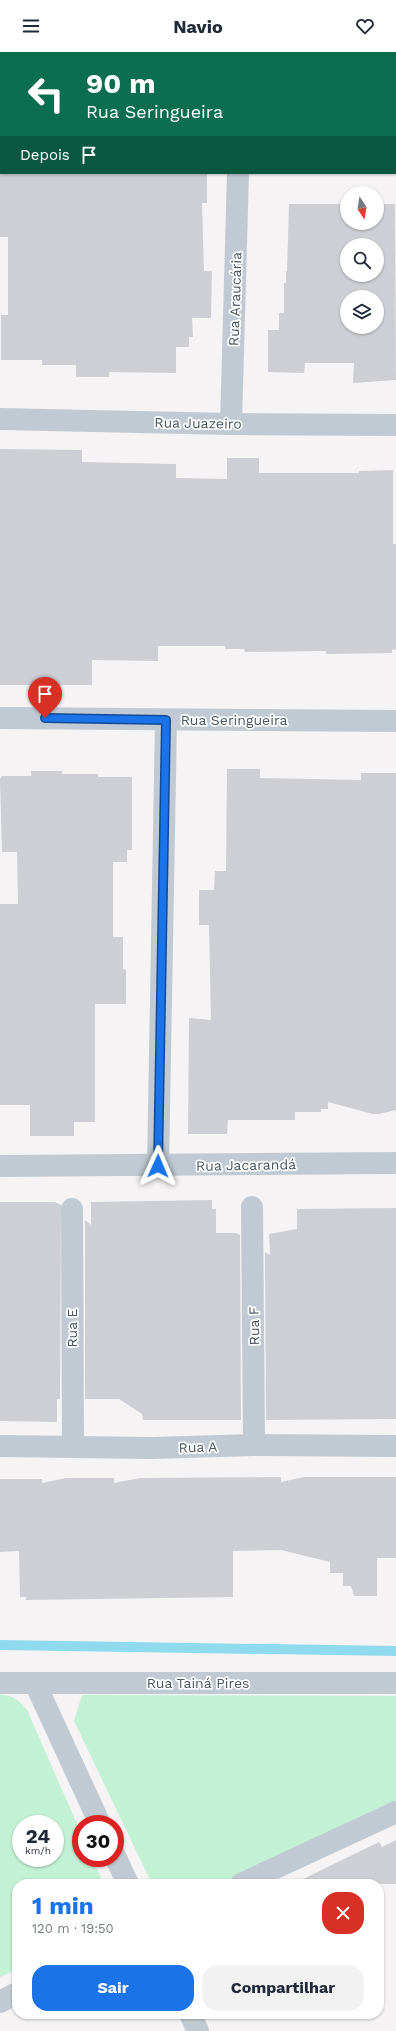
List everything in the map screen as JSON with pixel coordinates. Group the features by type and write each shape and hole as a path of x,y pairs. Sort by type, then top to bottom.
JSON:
{"street":[{"name":"Rua Araucária","path":"231,424 238,174"},
{"name":"Rua Juazeiro","path":"0,419 231,424 396,425"},
{"name":"Rua Seringueira","path":"0,718 396,721"},
{"path":"158,1166 166,720"},
{"name":"Rua Jacarandá","path":"0,1166 396,1164"},
{"name":"Rua F","path":"252,1207 254,1445"},
{"name":"Rua E","path":"72,1209 73,1446"},
{"name":"Rua A","path":"0,1446 152,1448 254,1445 396,1446"},
{"name":"Rua Tainá Pires","path":"0,1683 396,1683"},
{"path":"35,1683 96,1815"},
{"path":"252,1879 396,1812"},
{"path":"120,1867 126,1879"},
{"path":"0,2002 12,1996"},
{"path":"192,2019 198,2031"}],"green space":[{"path":"0,1695 9,1696 15,1699 27,1710 73,1815 72,1867 96,1867 102,1879 12,1879 12,1971 0,1977"},
{"path":"82,1695 396,1696 396,1801 239,1879 150,1879 124,1825 124,1815 119,1815 74,1721"}],"building":[{"path":"0,174 207,174 207,203 202,203 204,271 212,271 211,318 192,318 193,337 189,337 189,347 176,347 176,373 109,372 109,377 76,377 76,365 42,365 42,360 1,360 1,315 8,315 8,237 0,237"},
{"path":"289,204 340,204 340,230 384,230 384,204 395,204 396,380 353,383 354,363 305,363 304,373 268,372 268,330 279,330 279,313 284,313 284,283 286,283"},
{"path":"0,449 82,450 82,462 176,464 176,478 227,479 227,458 259,458 259,473 359,473 359,471 393,470 393,544 396,544 396,650 392,649 392,653 326,654 326,651 245,652 244,649 225,649 225,646 158,646 158,661 92,660 92,685 0,685"},
{"path":"227,769 260,769 260,778 361,780 361,773 396,773 396,1110 373,1114 328,1102 328,1109 321,1109 321,1112 295,1112 295,1120 228,1120 227,1134 188,1134 189,1018 211,1020 209,925 199,925 199,890 214,890 215,871 226,871"},
{"path":"31,771 62,771 62,774 98,774 98,777 132,777 132,850 127,850 127,862 113,862 113,937 123,937 123,969 126,970 126,1004 95,1004 95,1122 74,1122 74,1136 30,1136 30,1105 0,1105 0,904 18,904 17,852 2,852 0,779 2,776 31,776"},
{"path":"212,1200 212,1209 216,1209 216,1233 236,1233 240,1235 241,1420 143,1420 142,1414 119,1399 85,1399 85,1220 91,1225 91,1202"},
{"path":"0,1202 55,1202 61,1205 60,1399 57,1399 57,1422 0,1421"},
{"path":"396,1208 396,1419 266,1420 265,1252 270,1255 269,1234 297,1229 297,1209"},
{"path":"281,1477 281,1482 304,1477 396,1477 396,1558 377,1558 377,1596 354,1596 351,1586 343,1586 343,1573 330,1573 330,1562 281,1550 233,1551 233,1597 26,1600 26,1597 20,1597 19,1551 0,1552 0,1479 42,1479 42,1483 66,1478 114,1478 114,1483 140,1478"},
{"path":"396,1840 396,1884 384,1884 384,1879 303,1879 379,1842 382,1847"}],"waterway":[{"path":"0,1645 396,1651"}],"route":[{"path":"45,718 166,720 158,1166"}]}
